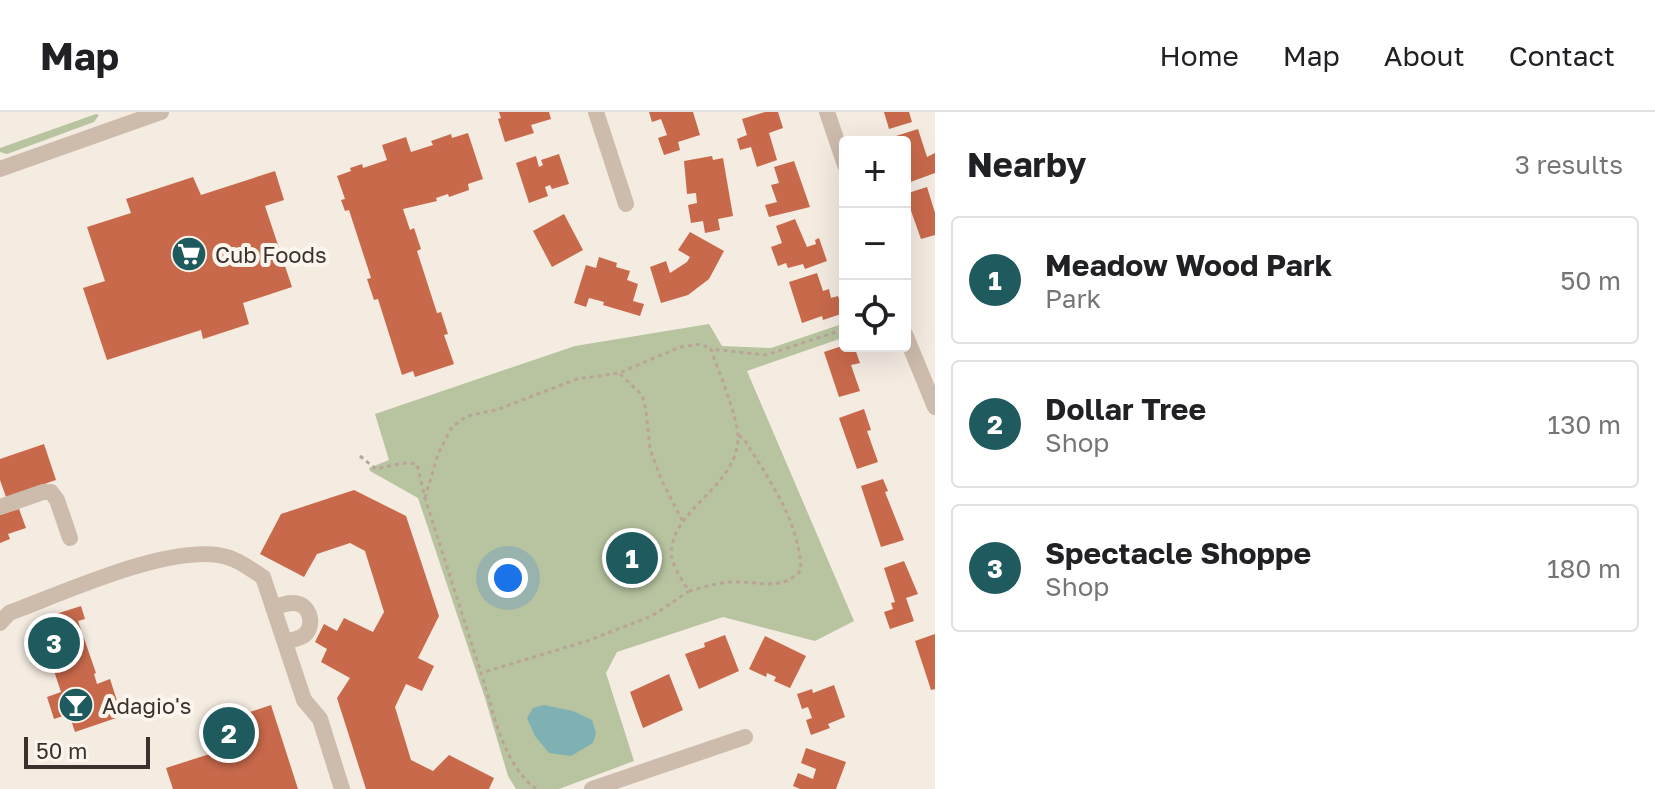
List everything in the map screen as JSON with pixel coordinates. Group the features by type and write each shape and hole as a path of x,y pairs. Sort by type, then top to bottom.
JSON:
{"street":[{"path":"0,169 117,119 161,112"},
{"path":"596,112 626,204"},
{"path":"827,112 839,147"},
{"path":"911,349 935,407"},
{"path":"0,507 51,492 57,500 70,538"},
{"path":"3,615 166,556 192,554 231,558 263,577 304,700 320,719 342,789"},
{"path":"273,608 288,603 300,604 310,619 309,631 304,636 285,642"},
{"path":"592,789 745,737"}],"path":[{"path":"425,498 438,454 458,421 577,379 619,373 680,347 701,344 711,349 766,355 839,331"},
{"path":"689,591 672,561 672,547 682,520 716,487 735,457 738,435 711,349"},
{"path":"619,373 642,395 650,449 682,520"},
{"path":"481,673 587,641 652,616 689,591 731,581 777,585 801,570 799,547 786,508 744,439 738,435"},
{"path":"360,456 376,469 402,463 417,464 425,498 511,763 536,789"},
{"path":"525,780 528,789"}],"green space":[{"path":"99,115 94,122 7,154 0,152 0,148"},
{"path":"709,324 722,346 771,348 839,325 839,339 747,371 854,621 815,641 723,617 617,652 606,673 634,761 559,789 516,789 508,776 418,498 370,471 369,468 389,460 375,414 575,346"}],"water":[{"path":"544,705 573,711 592,720 596,733 593,743 571,756 549,753 535,736 527,718 533,708"}],"building":[{"path":"499,112 549,112 551,119 531,125 534,133 505,142"},
{"path":"649,112 693,112 700,135 678,142 680,150 664,155 658,138 667,135 661,119 652,122"},
{"path":"765,112 778,112 783,128 769,133 777,160 757,167 751,147 740,150 737,139 747,135 742,119"},
{"path":"884,112 909,112 912,122 889,129"},
{"path":"918,129 927,157 935,153 935,173 911,182 911,136 896,136"},
{"path":"468,133 483,179 468,184 469,190 403,209 421,249 417,251 437,313 441,312 448,334 444,335 454,364 415,377 413,371 402,375 378,299 374,300 367,279 371,278 349,210 345,211 341,200 345,199 337,176 362,164 363,168 387,160 382,145 406,137 411,152 433,145 431,141 451,134 452,138"},
{"path":"559,154 569,184 552,189 550,185 545,187 548,196 529,203 516,163 536,156 539,167 543,165 541,160"},
{"path":"712,156 713,160 723,158 733,216 718,219 720,230 705,233 703,221 691,223 688,205 697,203 696,193 687,194 684,161"},
{"path":"794,161 810,207 769,217 765,205 777,202 771,185 779,183 774,167"},
{"name":"Cub Foods","path":"275,171 284,200 265,206 292,287 243,303 249,324 203,339 201,330 107,360 83,288 105,281 87,227 131,213 126,199 193,177 201,195"},
{"path":"927,187 935,213 935,235 921,239 911,211 911,192"},
{"path":"564,214 583,250 552,267 533,231"},
{"path":"795,219 807,247 816,244 815,240 819,238 827,261 805,269 803,264 788,268 786,263 778,266 771,247 782,243 776,226"},
{"path":"690,232 724,251 709,279 688,295 661,303 650,267 666,261 670,273 687,262 690,257 678,250"},
{"path":"599,257 630,271 627,280 638,284 633,301 644,304 640,316 589,298 586,307 574,303 586,265 596,268"},
{"path":"817,273 823,291 829,289 831,298 838,296 839,315 823,320 822,316 802,323 789,282"},
{"path":"839,347 839,352 856,352 860,363 851,365 860,391 839,397 824,352"},
{"path":"864,409 871,430 867,431 878,462 857,469 839,418"},
{"path":"44,444 56,480 6,497 0,480 0,459"},
{"path":"883,479 904,540 881,547 861,486"},
{"path":"354,490 406,516 439,616 418,658 434,666 422,691 406,684 395,707 411,760 433,771 449,755 494,778 489,789 366,789 337,698 350,678 321,662 327,649 315,642 324,624 337,631 344,618 373,632 384,612 365,551 350,543 317,554 304,577 260,554 281,514"},
{"path":"19,509 26,528 8,534 10,539 0,543 0,515"},
{"path":"904,561 918,594 906,598 914,621 890,629 884,612 893,609 891,603 895,602 884,568"},
{"path":"81,606 85,619 78,621 97,684 110,679 122,716 75,732 69,714 54,719 47,697 61,692 37,620"},
{"path":"935,634 935,689 931,690 915,641"},
{"path":"725,635 739,671 699,689 685,654"},
{"path":"765,636 806,656 790,688 774,681 776,677 767,673 766,677 749,669"},
{"path":"669,674 683,710 643,728 630,692"},
{"path":"834,685 845,717 828,724 830,728 811,735 806,720 812,718 808,707 802,709 797,694 812,689 813,693"},
{"path":"271,705 298,789 173,789 166,768 219,751 214,738 223,721"},
{"path":"806,748 846,762 836,789 800,789 793,786 798,773 813,779 816,769 801,763"}],"place":[{"name":"Cub Foods","path":"189,254"},
{"name":"Meadow Wood Park","path":"632,558"},
{"name":"Spectacle Shoppe","path":"54,643"},
{"name":"Adagio's","path":"76,705"},
{"name":"Dollar Tree","path":"229,733"}]}
